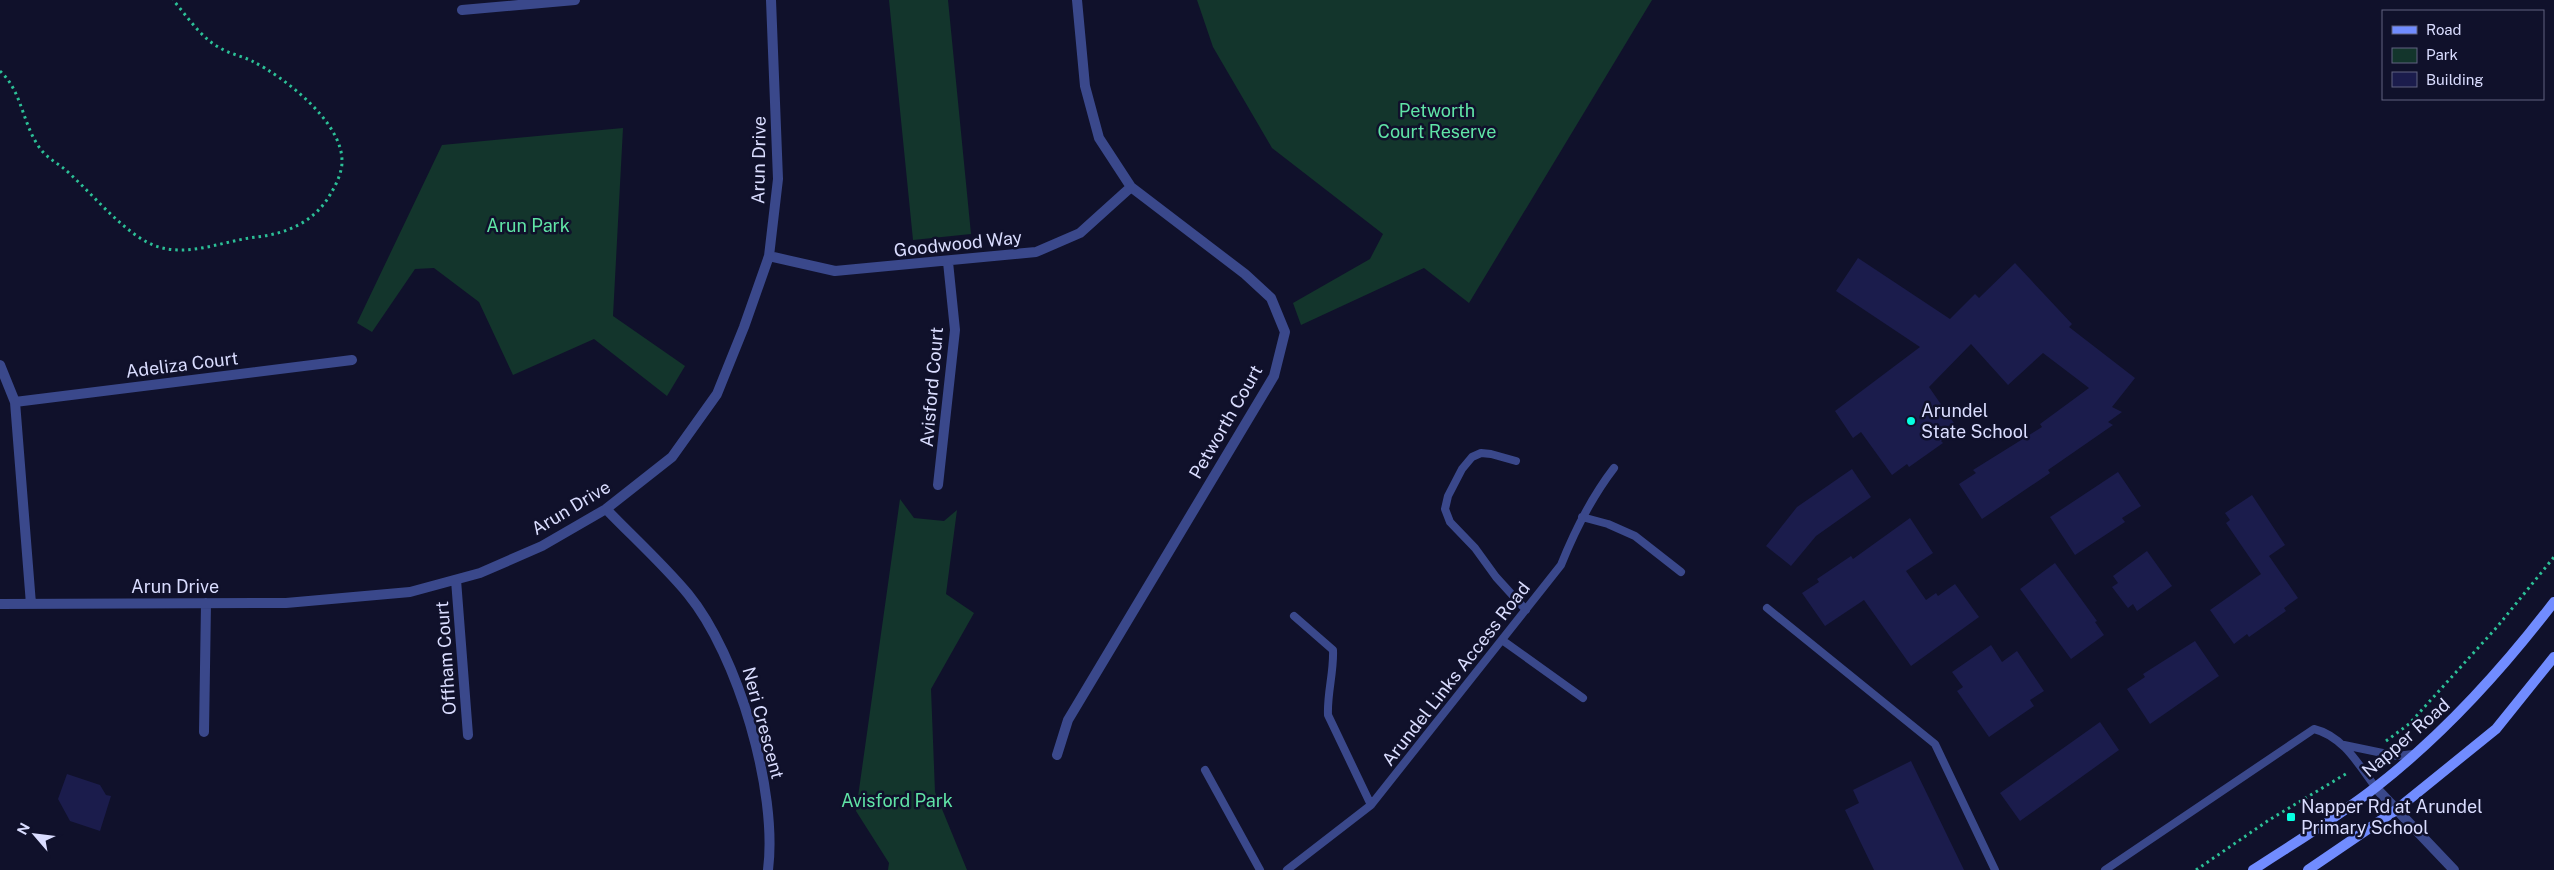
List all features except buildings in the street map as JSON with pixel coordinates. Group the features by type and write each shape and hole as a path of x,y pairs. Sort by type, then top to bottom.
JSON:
{"main road":[{"name":"Napper Road","path":"2253,870 2376,788 2463,709 2498,673 2554,602"},
{"path":"2308,870 2396,810 2496,729 2554,658"}],"street":[{"path":"462,10 576,0"},
{"name":"Arun Drive","path":"0,604 286,603 410,592 480,574 542,546 606,509 672,457 717,394 744,327 769,256 778,179 771,0"},
{"name":"Petworth Court","path":"1058,755 1068,720 1274,376 1284,332 1271,298 1244,274 1131,187 1099,138 1085,86 1078,0"},
{"name":"Goodwood Way","path":"769,256 834,271 948,262 1036,252 1080,234 1131,187"},
{"name":"Avisford Court","path":"938,485 955,330 948,262"},
{"name":"Adeliza Court","path":"15,402 352,360"},
{"path":"0,365 15,402 31,604"},
{"name":"Neri Crescent","path":"606,509 688,595 729,662 752,731 765,791 768,870"},
{"name":"Offham Court","path":"456,580 468,735"},
{"path":"204,732 206,603"},
{"path":"2376,788 2454,870"}],"lane":[{"path":"1516,461 1492,454 1481,454 1472,457 1462,469 1448,496 1445,509 1450,522 1476,548 1496,577 1526,610"},
{"name":"Arundel Links Access Road","path":"1288,870 1371,805 1561,565 1582,517 1598,489 1614,468"},
{"path":"1582,517 1608,524 1635,536 1681,572"},
{"path":"1767,608 1935,744 1995,870"},
{"path":"1294,616 1333,650 1334,669 1328,703 1328,715 1371,805"},
{"path":"1502,640 1583,698"},
{"path":"2105,870 2314,729 2326,732 2344,745 2376,788"},
{"path":"2344,745 2397,756 2413,754"},
{"path":"1205,770 1260,870"}],"path":[{"path":"0,71 11,82 27,126 45,156 69,173 128,230 156,247 170,251 203,250 242,239 277,234 311,219 326,203 336,184 343,162 338,142 304,97 272,73 220,49 202,34 173,0"},
{"path":"2372,751 2409,724 2497,627 2554,557"},
{"path":"2196,870 2269,820 2346,776 2358,764"}],"green space":[{"path":"889,0 948,0 971,234 913,240"},
{"name":"Petworth Court Reserve","path":"1197,0 1652,0 1469,303 1424,268 1301,325 1293,303 1370,259 1383,234 1272,148 1213,47"},
{"name":"Arun Park","path":"623,128 613,316 685,366 667,396 594,339 513,375 479,302 434,268 415,269 372,332 357,323 442,145"},
{"name":"Avisford Park","path":"900,499 914,518 944,521 957,510 946,594 974,613 931,689 935,792 967,870 888,870 889,863 856,811"}],"place":[{"name":"Arundel State School","path":"1911,421"},
{"name":"Napper Rd at Arundel Primary School","path":"2291,817"}]}
